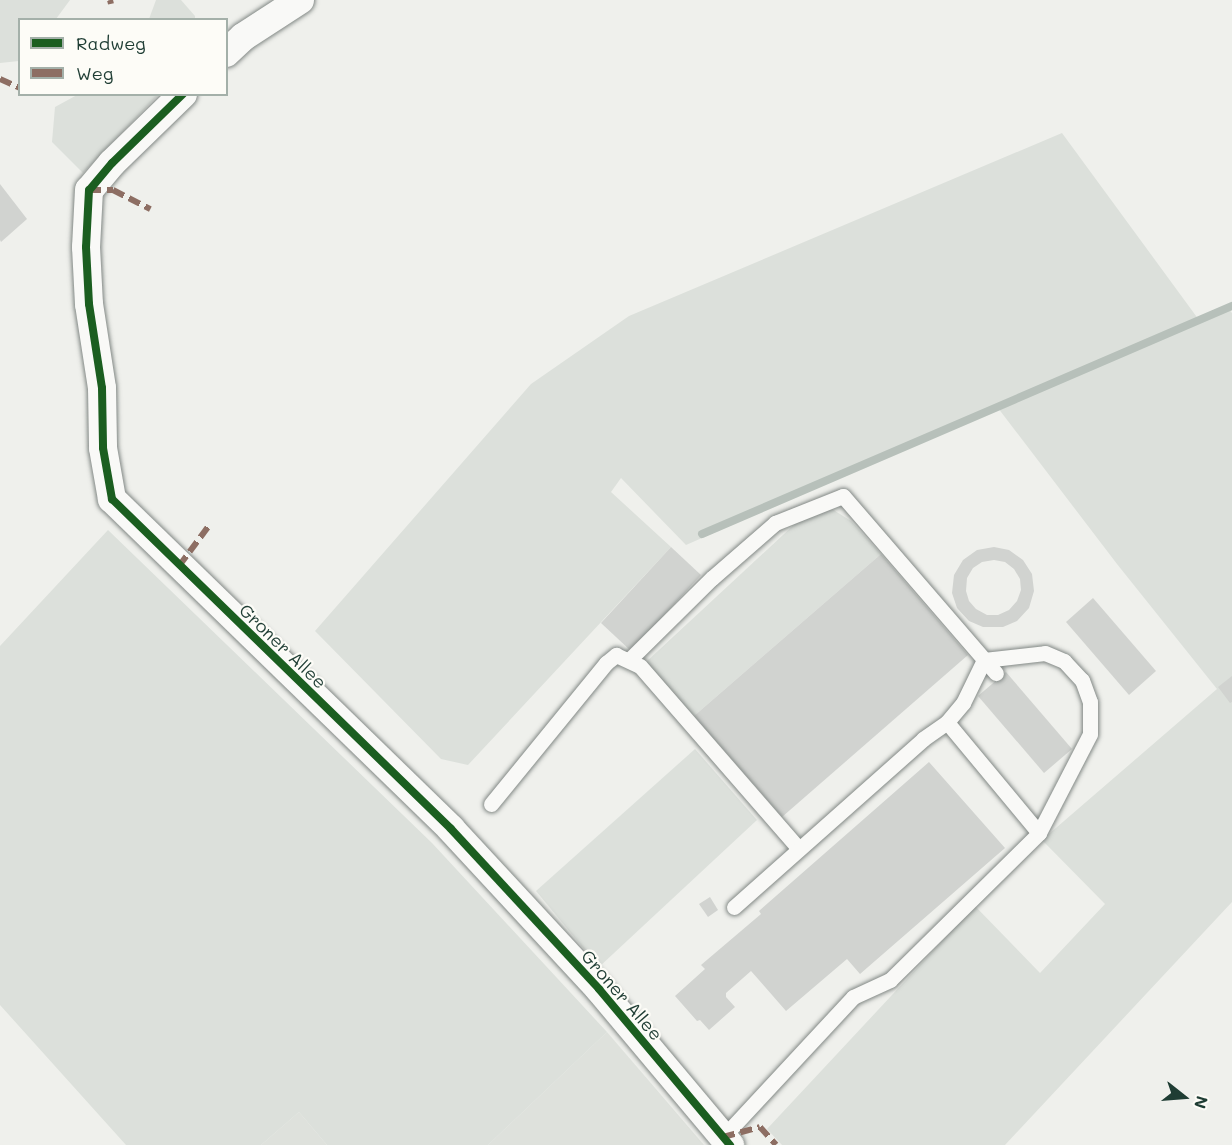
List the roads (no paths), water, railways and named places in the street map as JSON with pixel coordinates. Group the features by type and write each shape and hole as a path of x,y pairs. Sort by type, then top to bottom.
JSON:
{"street":[{"path":"228,51 243,37 300,0"},
{"name":"Groner Allee","path":"181,96 112,163 89,190 86,247 89,304 102,388 103,448 112,499 451,829 598,989 727,1141"}],"lane":[{"path":"629,660 712,578 775,523 843,496 996,673"},
{"path":"727,1141 853,997 890,980 1039,832 1090,734 1090,702 1082,680 1064,661 1045,653 984,660"},
{"path":"491,804 606,663 616,655 640,666 799,849"},
{"path":"734,907 923,740 948,722 963,703 984,660"},
{"path":"948,722 1039,832"}],"waterway":[{"path":"702,534 1232,306"}]}
